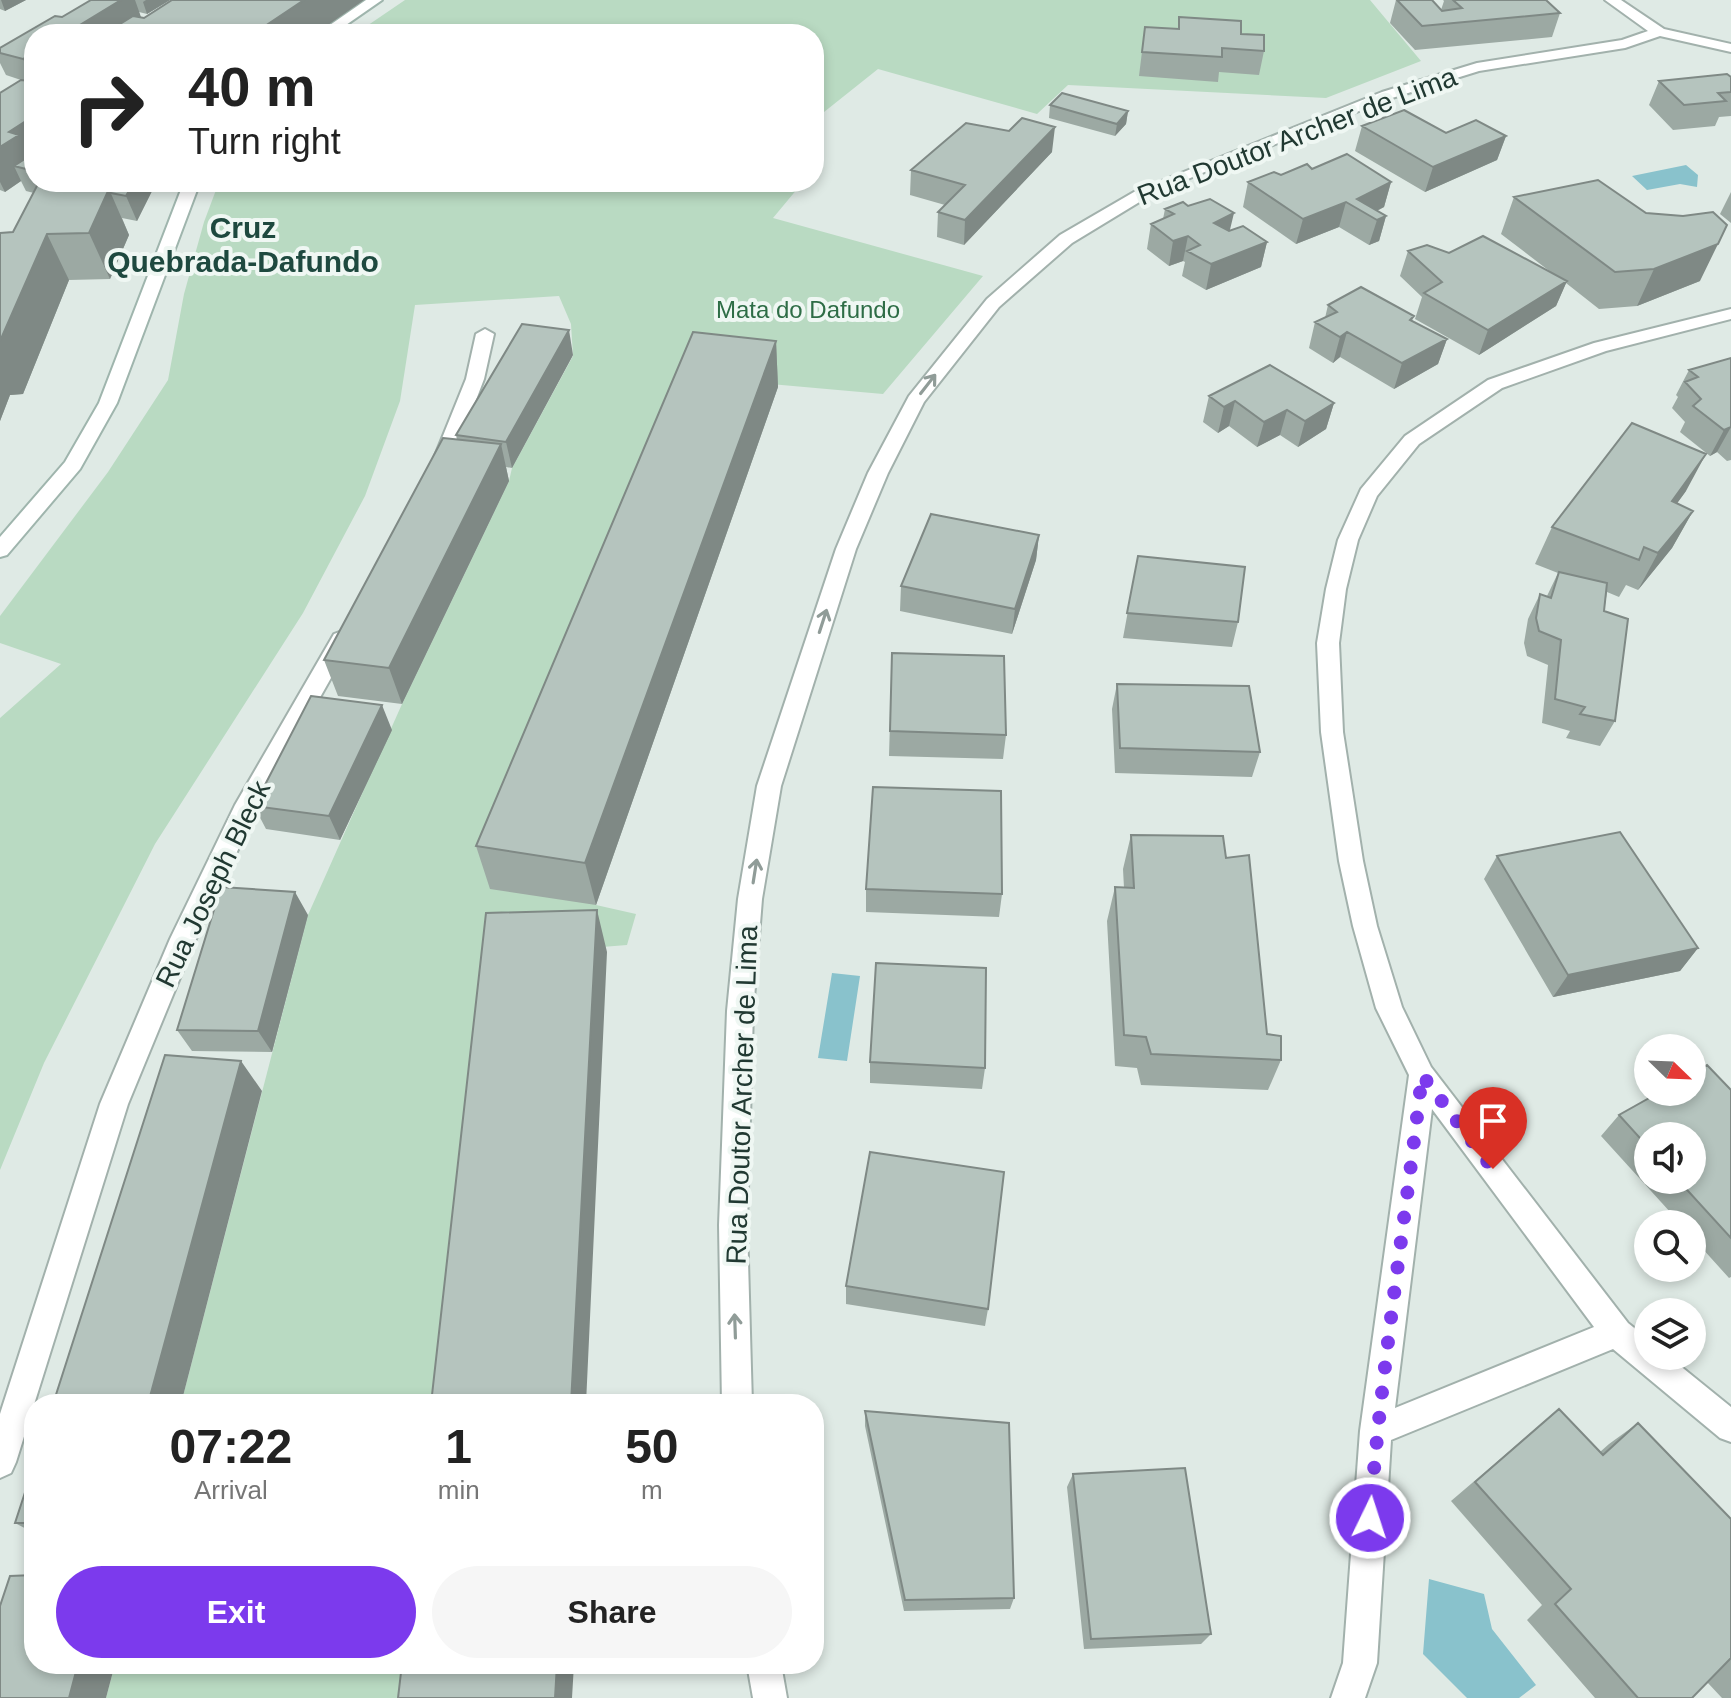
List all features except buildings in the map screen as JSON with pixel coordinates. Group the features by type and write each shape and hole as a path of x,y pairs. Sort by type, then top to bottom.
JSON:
{"street":[{"path":"339,24 375,0"},
{"path":"1612,0 1659,32 1731,48"},
{"name":"Rua Doutor Archer de Lima","path":"737,1394 733,1225 740,1011 750,899 769,786 846,549 878,473 916,400 993,303 1066,239 1140,195 1191,172 1426,82 1477,67 1625,44 1659,32"},
{"path":"0,550 73,465 108,403 188,192"},
{"path":"1731,314 1600,347 1495,384 1412,440 1368,494 1348,540 1336,589 1328,643 1332,732 1351,861 1365,926 1389,1008 1422,1075 1617,1333 1731,1427"},
{"path":"431,484 475,379 485,334"},
{"name":"Rua Joseph Bleck","path":"0,1462 114,1104 183,939 247,805 355,617"},
{"path":"1348,1698 1360,1663 1376,1431 1422,1075"},
{"path":"1376,1431 1617,1333"},
{"path":"766,1674 770,1698"}],"green space":[{"path":"405,0 1370,0 1421,61 1326,98 1068,85 1037,114 878,69 824,112 824,24 370,24"},
{"name":"Mata do Dafundo","path":"215,192 795,192 773,218 983,276 883,394 738,381 596,905 636,914 627,945 501,955 456,1394 184,1394 308,915 402,704 509,481 512,468 573,356 571,324 559,296 415,305 400,401 365,496 303,613 155,844 44,1063 0,1170 0,718 61,664 0,643 0,616 108,472 168,380 184,294"},
{"path":"112,1674 427,1674 425,1698 106,1698"}],"water":[{"path":"1686,165 1698,175 1697,187 1680,184 1647,190 1632,176"},
{"path":"832,973 860,976 847,1061 818,1058"},
{"path":"1429,1579 1484,1594 1492,1629 1536,1685 1519,1698 1467,1698 1423,1654"}],"district":[{"name":"Cruz Quebrada-Dafundo","path":"243,244"}],"route":[{"path":"1370,1518 1376,1431 1422,1075 1493,1169"}]}
